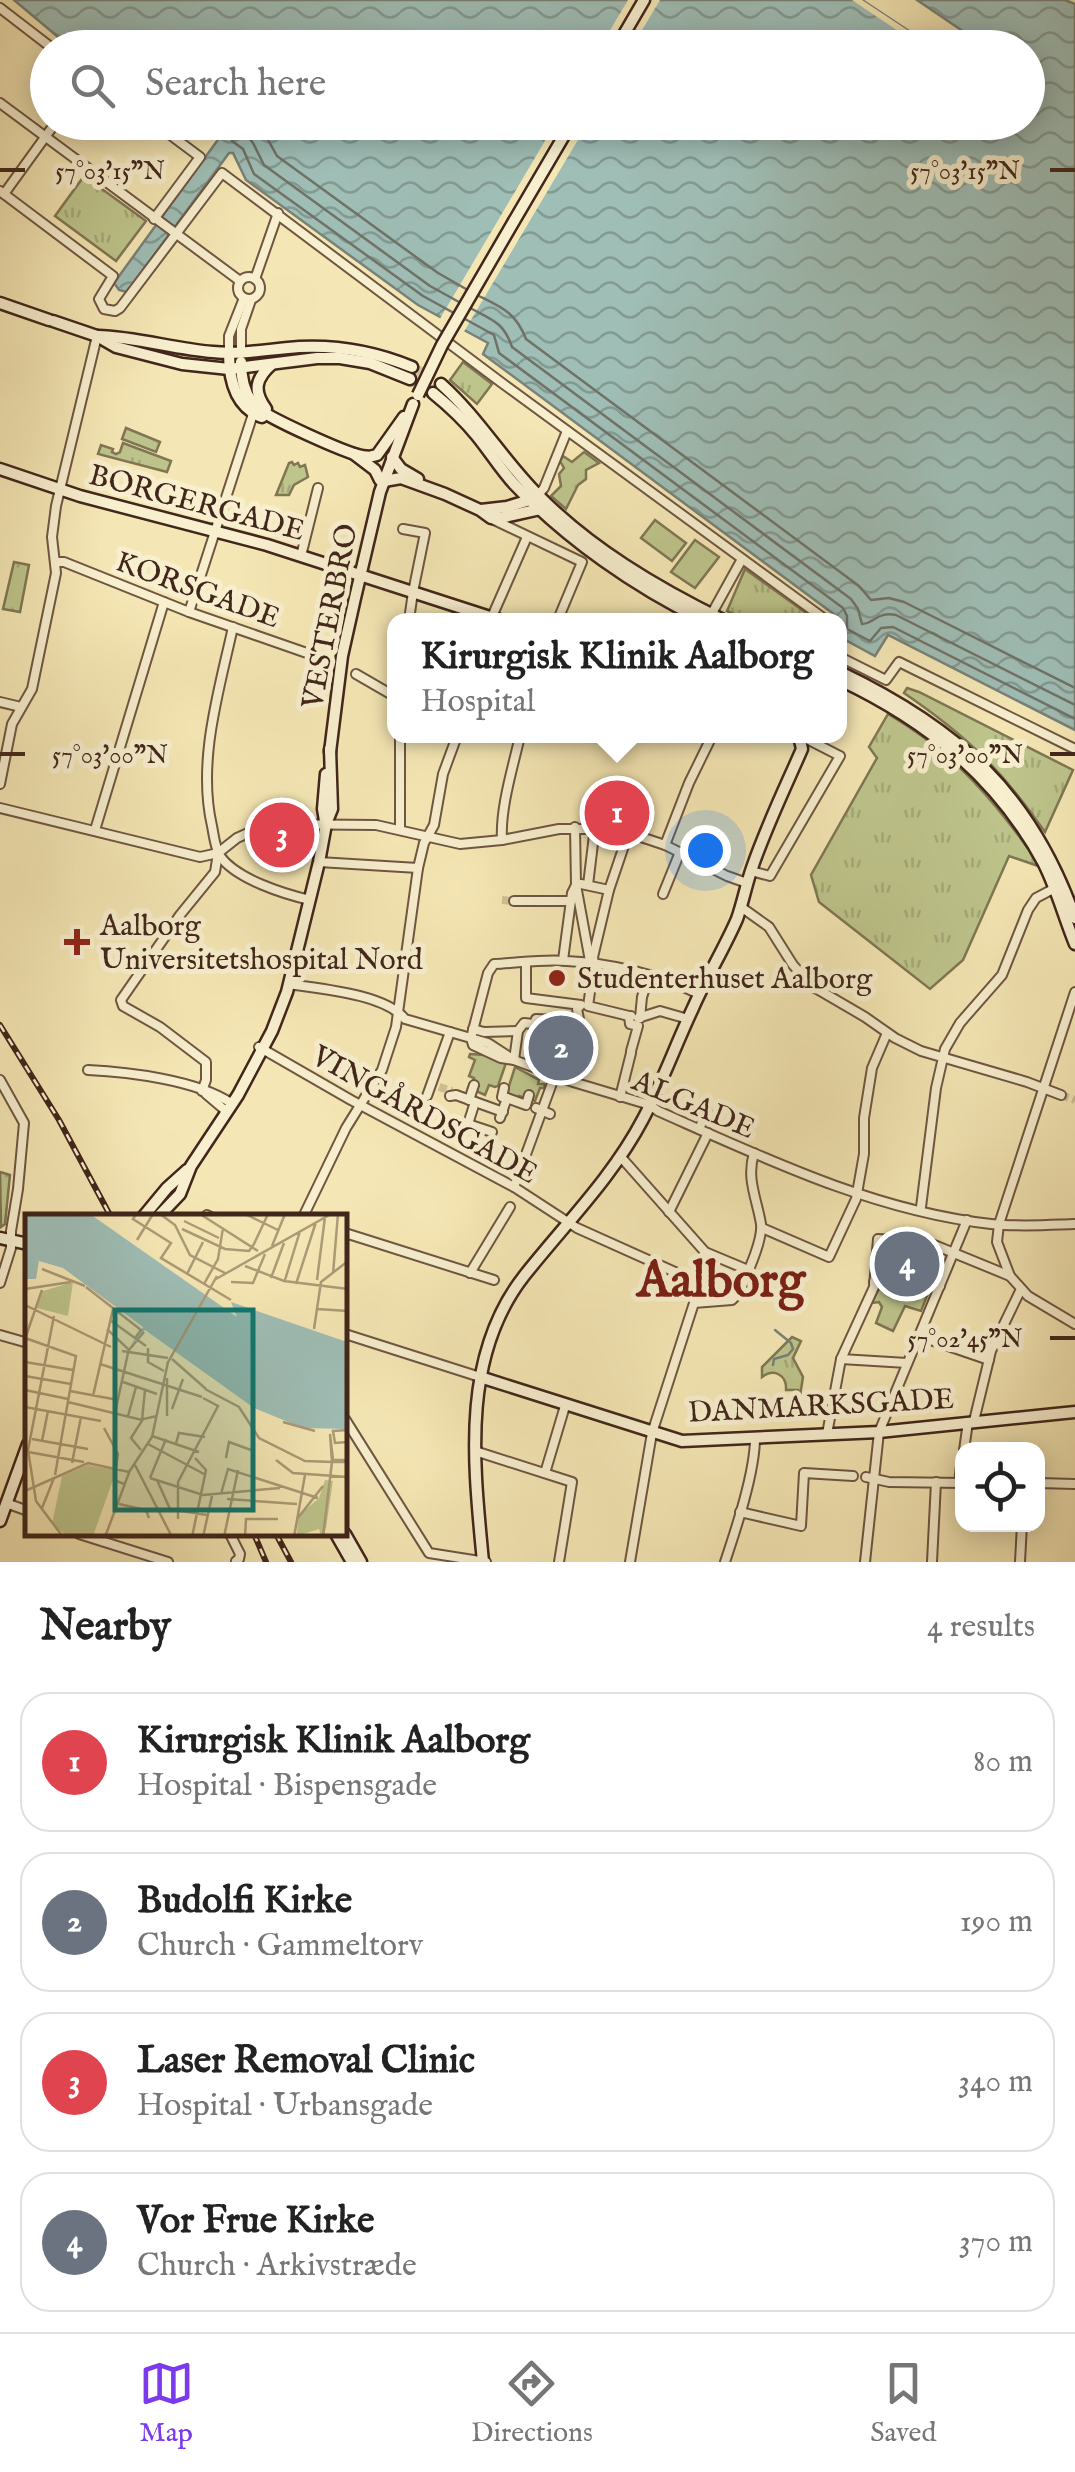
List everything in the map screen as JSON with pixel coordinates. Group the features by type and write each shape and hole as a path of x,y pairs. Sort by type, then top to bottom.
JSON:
{"street":[{"path":"626,30 644,0"},
{"path":"0,8 30,31"},
{"path":"0,103 30,127"},
{"path":"42,140 2,193 113,276 99,298 104,309 120,308 222,173 816,613"},
{"path":"47,140 240,282"},
{"path":"156,220 200,156 178,140"},
{"path":"353,454 377,455 416,399 442,345 562,140"},
{"path":"255,279 278,214"},
{"path":"248,277 260,285 260,292 247,299 238,291 240,282 248,277"},
{"path":"247,299 235,353 240,401 253,414 278,420"},
{"path":"0,303 97,336 116,347 182,364 235,368 340,358 411,373 368,352 344,348 299,347 235,353 97,336"},
{"path":"0,784 12,724 32,688 50,607 56,562 52,537 60,490 97,336"},
{"path":"274,362 257,386 258,397 278,420"},
{"path":"235,368 254,406 353,454 376,470 382,485 400,478 445,494"},
{"path":"437,388 513,483 696,613"},
{"name":"VESTERBRO","path":"382,485 416,399"},
{"name":"VESTERBRO","path":"158,1214 180,1194 191,1166 229,1107 260,1048 289,984 326,824 323,795 344,642 388,456 416,399"},
{"path":"189,612 253,414"},
{"path":"486,514 534,497 544,488 567,431"},
{"path":"392,457 400,469 445,494 582,562 561,613"},
{"name":"BORGERGADE","path":"0,469 60,490 217,530 476,613"},
{"path":"301,556 318,488"},
{"path":"534,497 540,509 600,558 691,613"},
{"path":"486,514 500,518 540,509"},
{"path":"403,528 425,533 411,613"},
{"path":"496,613 527,536"},
{"path":"709,613 742,559"},
{"name":"KORSGADE","path":"56,562 324,659"},
{"path":"96,830 164,602"},
{"path":"202,1091 206,1062 120,1002 215,872 218,853 209,812 207,764 233,627"},
{"path":"847,660 886,680 899,662 1075,748"},
{"path":"356,674 387,692"},
{"path":"847,676 936,736 974,768 1011,811 1048,864 1075,918"},
{"path":"847,683 877,695"},
{"path":"0,702 21,707"},
{"path":"400,743 400,829"},
{"path":"303,1214 360,1104 380,1077 396,1027 418,868 434,825 443,774 454,743"},
{"path":"502,840 518,743"},
{"path":"665,845 708,743"},
{"path":"348,1424 429,1553 484,1562 474,1450 480,1377 491,1340 522,1279 620,1156 650,1105 741,907 801,743"},
{"path":"0,808 200,856 218,853 237,838 268,824 376,826 460,839 502,840 543,831 594,827 629,831 726,876 770,876 840,756 814,743"},
{"path":"575,827 576,886 592,964"},
{"path":"588,885 594,827"},
{"path":"629,831 609,890 586,1005 636,1019 660,1010 688,1019"},
{"path":"662,894 680,852"},
{"path":"218,853 227,863 304,907"},
{"path":"576,853 592,853"},
{"path":"319,862 418,868"},
{"path":"1048,864 1075,944"},
{"path":"576,886 609,890"},
{"path":"564,960 576,886"},
{"path":"921,1207 943,1056 960,1023 1002,975 1028,910 1036,898 1054,888"},
{"path":"514,901 571,901"},
{"path":"741,907 769,927 812,986 912,1048 1061,1096"},
{"path":"472,1033 494,964 564,960 592,964 675,983 699,994"},
{"path":"514,1060 518,1031 524,1023 576,1021 581,1004 526,998 526,963"},
{"path":"619,1099 649,976"},
{"name":"ALGADE","path":"289,984 348,994 450,1032 518,1031"},
{"path":"1075,992 998,1242 1010,1276 1021,1289 1075,1324"},
{"path":"532,1022 538,1000"},
{"path":"427,1096 435,1086 450,1032"},
{"path":"762,1228 829,1257 856,1199 872,1068 887,1032"},
{"name":"ALGADE","path":"472,1033 514,1060 619,1099 650,1105 754,1153 856,1192 968,1220 1029,1226 1075,1224"},
{"name":"VINGÅRDSGADE","path":"260,1048 514,1186 570,1223 696,1280"},
{"path":"88,1070 140,1075 219,1095 229,1107"},
{"path":"514,1186 537,1105 554,1075"},
{"path":"0,1080 24,1123 18,1189 5,1239 11,1248 0,1282"},
{"path":"474,1085 468,1124 492,1132"},
{"path":"504,1088 502,1096 537,1105"},
{"path":"453,1093 502,1115 507,1098"},
{"path":"669,1212 704,1131 707,1111"},
{"path":"694,1303 732,1300 740,1293 762,1228 750,1175 754,1153"},
{"path":"620,1156 705,1252 748,1270"},
{"path":"470,1273 510,1207"},
{"path":"865,1562 870,1477 879,1432 968,1220"},
{"path":"348,1234 494,1280"},
{"path":"828,1434 840,1359 870,1297 878,1239 927,1242 1010,1276"},
{"path":"630,1562 652,1433 699,1287 696,1280 705,1252"},
{"path":"874,1282 940,1286"},
{"path":"966,1442 989,1360 1021,1289"},
{"path":"0,1335 25,1342"},
{"name":"DANMARKSGADE","path":"348,1335 682,1441 879,1432 1075,1412"},
{"path":"919,1336 989,1360"},
{"path":"840,1359 907,1363"},
{"path":"544,1472 565,1406"},
{"path":"725,1562 755,1438"},
{"path":"474,1450 572,1482 559,1562"},
{"path":"0,1521 25,1452"},
{"path":"740,1512 800,1526 804,1473 853,1476"},
{"path":"870,1477 889,1482 955,1483"},
{"path":"932,1562 936,1482"},
{"path":"1045,1484 1075,1484"},
{"path":"6,1503 25,1510"},
{"path":"1020,1562 1022,1532"},
{"path":"89,1537 168,1562"},
{"path":"232,1537 240,1554 236,1562"},
{"path":"338,1537 352,1562"},
{"path":"347,1537 362,1562"}],"green space":[{"path":"84,176 146,221 116,261 55,216"},
{"path":"463,362 492,384 477,404 450,380"},
{"path":"126,428 160,442 156,452 122,439"},
{"path":"123,443 171,461 167,472 98,454 101,445 116,454"},
{"path":"584,452 599,463 586,470 586,479 578,485 566,509 551,496 561,486 559,474 564,468 560,461 563,456 572,462"},
{"path":"289,463 300,467 305,465 308,477 294,485 289,495 276,495"},
{"path":"655,520 686,543 672,561 641,538"},
{"path":"695,540 719,557 695,588 671,572"},
{"path":"14,562 29,565 20,612 3,609"},
{"path":"745,569 806,613 731,613 727,611"},
{"path":"907,688 1073,770 1045,832 998,772 947,724 904,693"},
{"path":"888,714 934,745 973,781 1041,867 1009,856 963,960 930,989 819,902 811,875 877,758 869,747"},
{"path":"470,1054 506,1063 498,1086 489,1085 485,1095 472,1085 474,1078 469,1076 475,1060"},
{"path":"515,1067 539,1080 538,1084 544,1084 535,1101 508,1097"},
{"path":"0,1172 10,1175 5,1224 1,1227"},
{"path":"881,1289 929,1291 921,1311 905,1306 893,1331 876,1323 882,1307 879,1302 872,1303"},
{"path":"792,1337 801,1341 793,1358 803,1377 799,1402 798,1390 786,1390 779,1375 762,1377 762,1367"}],"water":[{"path":"14,0 862,0 907,30 50,30"},
{"path":"917,0 1065,0 1075,4 1075,730 888,635 875,656 847,641 847,613 832,613 483,354 488,343 418,305 246,180 233,153 229,153 127,292 114,283 218,140 1045,140 1045,30 961,30"}],"pier":[{"path":"628,0 660,0 642,30 610,30"},
{"path":"852,0 862,0 907,30 897,30"},
{"path":"545,140 578,140 462,335 438,322"}],"waterway":[{"path":"716,1261 718,1270 731,1285"},
{"path":"773,1365 774,1359 793,1349 775,1330"}],"tunnel":[{"path":"412,367 441,384"},
{"path":"502,900 514,901"},
{"path":"439,1087 452,1091"},
{"path":"1061,1095 1075,1100"}],"railway":[{"path":"0,1025 59,1120 109,1214"},
{"path":"255,1537 266,1562"},
{"path":"278,1537 291,1562"}],"place":[{"name":"Kirurgisk Klinik Aalborg","path":"617,813"},
{"name":"Laser Removal Clinic","path":"282,835"},
{"name":"Aalborg Universitetshospital Nord","path":"77,942"},
{"name":"Studenterhuset Aalborg","path":"557,978"},
{"name":"Budolfi Kirke","path":"561,1048"},
{"name":"Vor Frue Kirke","path":"907,1264"}],"district":[{"name":"Aalborg","path":"721,1278"}]}
